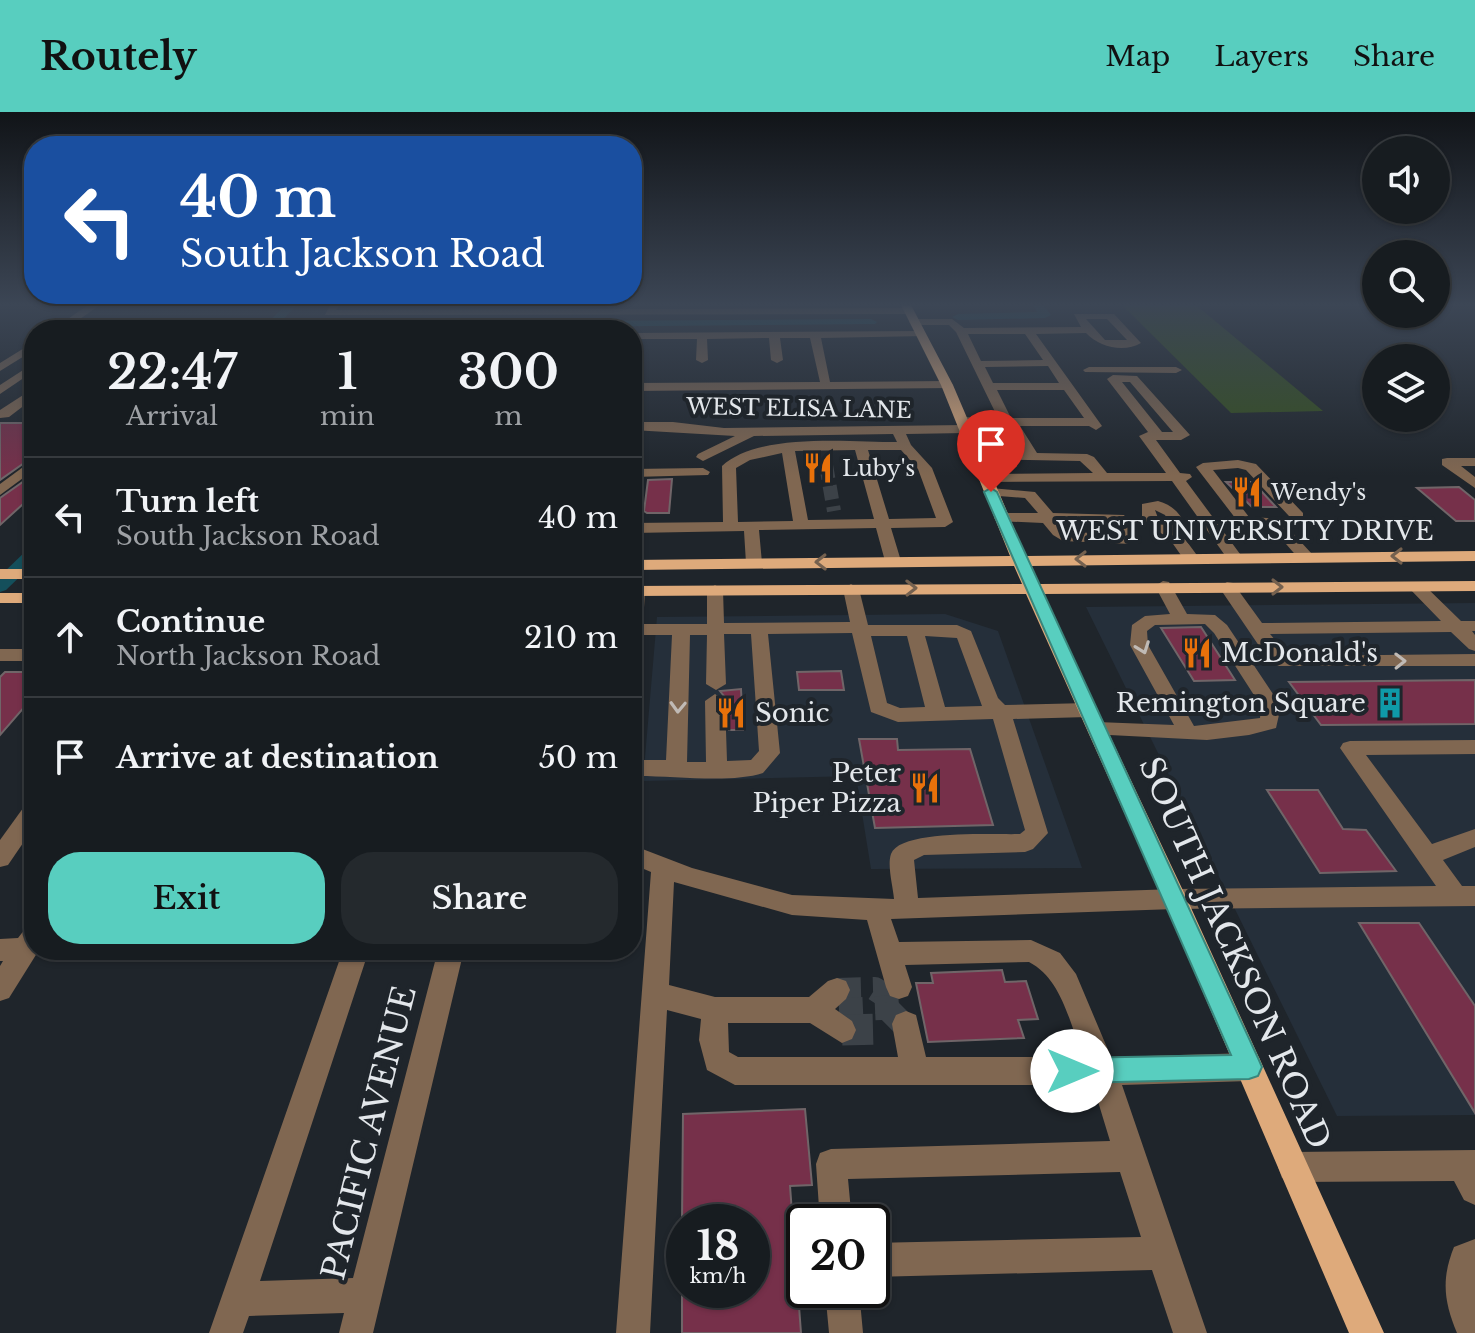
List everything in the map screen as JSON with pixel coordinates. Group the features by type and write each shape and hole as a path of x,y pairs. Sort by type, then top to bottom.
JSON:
{"main road":[{"name":"SOUTH JACKSON ROAD","path":"935,362 1031,586 1175,899 1367,1333"},
{"name":"WEST UNIVERSITY DRIVE","path":"642,565 1475,556"},
{"path":"0,574 24,574"},
{"path":"642,591 1031,586 1475,586"},
{"path":"0,598 24,598"}],"street":[{"path":"821,362 825,381"},
{"path":"976,362 1009,422 1032,456"},
{"path":"1032,362 1052,363"},
{"path":"1032,362 1052,363"},
{"path":"1052,363 1068,386"},
{"path":"1089,370 1122,374 1176,370"},
{"path":"0,390 24,373"},
{"path":"1158,436 1113,379 1122,374 1133,378 1183,435 1158,436 1146,436 1235,558"},
{"path":"642,384 909,381"},
{"name":"WEST ELISA LANE","path":"642,384 947,385"},
{"path":"989,387 1068,386"},
{"name":"WEST ELISA LANE","path":"642,426 760,431 898,430 1009,422 1094,424 1068,386"},
{"path":"0,414 5,414 24,400"},
{"path":"642,528 801,525 836,518 882,524 945,522 925,468 905,446 898,430"},
{"path":"642,472 703,464 741,436 760,431"},
{"path":"825,458 840,452 905,446"},
{"path":"788,448 801,525"},
{"path":"754,563 741,526 737,460 768,449 862,450"},
{"path":"862,450 893,561"},
{"path":"976,456 1082,457 1089,460 1103,477"},
{"path":"1475,462 1447,462 1475,484"},
{"path":"1238,464 1251,467 1298,516 1283,523 1255,524 1244,520 1203,467 1238,464"},
{"path":"0,491 24,471"},
{"path":"988,485 1103,477 1211,478"},
{"path":"988,485 1029,495 1089,529 1114,558"},
{"path":"1002,518 1089,529"},
{"path":"1283,523 1306,557"},
{"path":"1174,536 1191,558"},
{"path":"1163,586 1181,618"},
{"path":"1227,587 1277,658 1286,662 1475,660"},
{"path":"1416,587 1465,626 1475,645"},
{"path":"851,589 878,707 898,715 1001,713 1187,731 1244,731 1269,723 1271,706 1221,629 1209,619 1151,620 1138,629 1139,645 1187,731"},
{"path":"715,590 717,769"},
{"path":"1257,629 1465,626"},
{"path":"642,768 756,768 770,753 759,628"},
{"path":"676,767 681,629"},
{"path":"642,630 957,630 965,635 989,701 1001,713 1037,833 1025,843 920,846 902,856 907,908"},
{"path":"915,631 937,714"},
{"path":"0,655 24,655"},
{"path":"1466,896 1427,856 1350,748 1475,747"},
{"path":"0,858 7,838 24,820"},
{"path":"1427,856 1475,838"},
{"path":"642,858 688,877 792,905 876,909 1175,899 1466,896"},
{"path":"633,1333 663,867"},
{"path":"876,909 899,987"},
{"path":"0,989 20,945"},
{"path":"889,954 1031,951 1051,961 1067,982 1103,1071 1190,1333"},
{"path":"226,1333 353,960"},
{"name":"PACIFIC AVENUE","path":"356,1333 449,960"},
{"path":"655,994 715,1010 833,1010"},
{"path":"715,1010 713,1040 717,1060 735,1071 1103,1071 1249,1067"},
{"path":"906,1024 915,1071"},
{"path":"834,1204 831,1164 1130,1156"},
{"path":"1293,1167 1471,1173"},
{"path":"890,1260 1163,1253"},
{"path":"1475,1255 1466,1259 1459,1275 1468,1319 1475,1333"},
{"path":"238,1299 366,1295"},
{"path":"844,1308 846,1333"}],"shaded area":[{"path":"1475,603 1475,1115 1337,1116 1086,607"},
{"path":"945,614 998,631 1082,868 871,869 856,776 643,781 657,617"}],"green space":[{"path":"1180,362 1264,362 1323,411 1231,413"}],"building":[{"path":"0,423 24,423 24,463 0,480"},
{"path":"672,479 669,513 644,511 648,480"},
{"path":"24,481 24,503 0,525 0,498"},
{"name":"Wendy's","path":"1226,482 1253,482 1276,507 1252,507"},
{"path":"1459,487 1475,500 1475,521 1456,521 1417,488"},
{"name":"McDonald's","path":"1201,627 1235,680 1194,681 1161,628"},
{"path":"841,671 844,690 799,690 797,672"},
{"path":"5,672 24,672 24,707 0,735 0,677"},
{"name":"Remington Square","path":"1475,680 1475,724 1321,725 1289,682"},
{"name":"Sonic","path":"741,689 743,730 729,730 728,701 720,691"},
{"name":"Peter Piper Pizza","path":"859,739 897,739 898,750 970,749 993,825 875,828"},
{"path":"1267,790 1318,790 1343,829 1366,830 1396,871 1320,873"},
{"path":"1359,923 1419,923 1475,1006 1475,1113"},
{"path":"1002,970 1005,982 1026,981 1038,1019 1018,1020 1024,1038 928,1042 916,983 933,983 931,973"},
{"path":"805,1109 812,1185 790,1186 791,1204 786,1204 786,1308 799,1308 801,1333 682,1333 682,1308 770,1308 770,1204 682,1204 683,1114"}],"waterway":[{"path":"0,586 24,563"}],"tunnel":[{"path":"826,465 834,511"},
{"path":"1064,525 1070,535"},
{"path":"1113,525 1118,535"},
{"path":"837,990 875,989 903,1007"},
{"path":"839,1010 903,1007"},
{"path":"842,1030 881,1029 903,1007"}],"place":[{"name":"Luby's","path":"818,468"},
{"name":"Wendy's","path":"1247,492"},
{"name":"McDonald's","path":"1197,653"},
{"name":"Remington Square","path":"1390,703"},
{"name":"Sonic","path":"731,713"},
{"name":"Peter Piper Pizza","path":"925,788"}],"route":[{"path":"991,492 1249,1067 1072,1071"}]}
